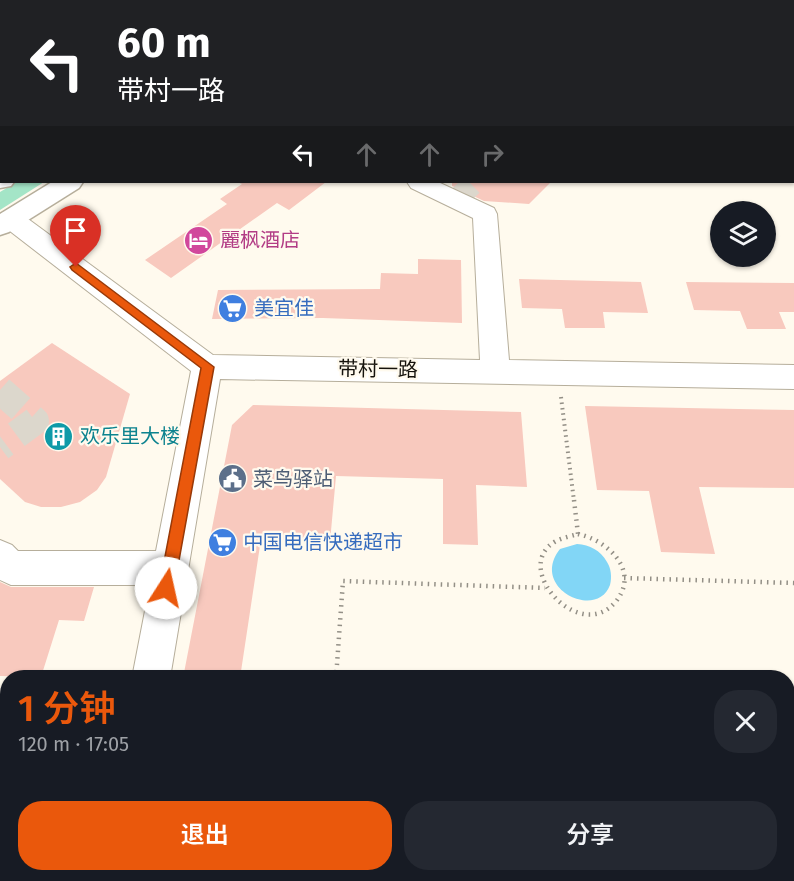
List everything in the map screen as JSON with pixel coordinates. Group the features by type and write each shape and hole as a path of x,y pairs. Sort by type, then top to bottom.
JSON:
{"main road":[{"path":"6,223 68,183"}],"street":[{"path":"421,183 485,214 495,371"},
{"path":"6,223 207,367 152,670"},
{"name":"带村一路","path":"207,367 794,376"},
{"path":"0,557 11,568 170,568"}],"path":[{"path":"558,372 578,534"},
{"path":"578,534 604,543 621,565 624,578 617,602 606,610 594,614 579,613 565,608 553,599 540,575 545,550 553,541 578,534"},
{"path":"624,578 794,583"},
{"path":"337,670 343,580 545,588"}],"green space":[{"path":"15,183 42,183 0,210 0,192"}],"water":[{"path":"577,544 598,551 610,570 610,585 603,595 592,600 580,600 569,595 559,587 553,576 553,563 560,549"}],"building":[{"path":"240,183 325,183 289,210 277,203 171,278 145,260 227,204 220,199 242,184"},
{"path":"452,183 550,183 529,204 484,201 452,186"},
{"path":"418,259 461,260 462,323 323,318 212,319 218,290 380,289 381,273 418,274"},
{"path":"519,279 641,282 648,313 603,312 605,328 565,328 562,309 522,308"},
{"path":"686,282 794,283 794,312 779,312 786,329 747,329 740,311 694,310"},
{"name":"欢乐里大楼","path":"52,343 130,394 106,477 97,490 80,502 61,507 41,507 25,502 0,479 0,381"},
{"path":"253,405 521,412 527,487 476,485 478,545 443,544 443,479 336,476 330,542 261,539 241,670 185,670 232,425"},
{"path":"585,406 794,410 794,488 699,487 715,554 661,552 649,491 597,490"},
{"path":"0,582 11,587 94,587 84,621 59,620 43,670 0,670"}],"tunnel":[{"path":"456,200 474,183"},
{"path":"0,390 35,421 0,447"}],"place":[{"name":"麗枫酒店","path":"199,240"},
{"name":"美宜佳","path":"233,308"},
{"name":"欢乐里大楼","path":"59,436"},
{"name":"菜鸟驿站","path":"232,479"},
{"name":"中国电信快递超市","path":"222,542"}],"route":[{"path":"76,267 207,367 166,588"}]}
